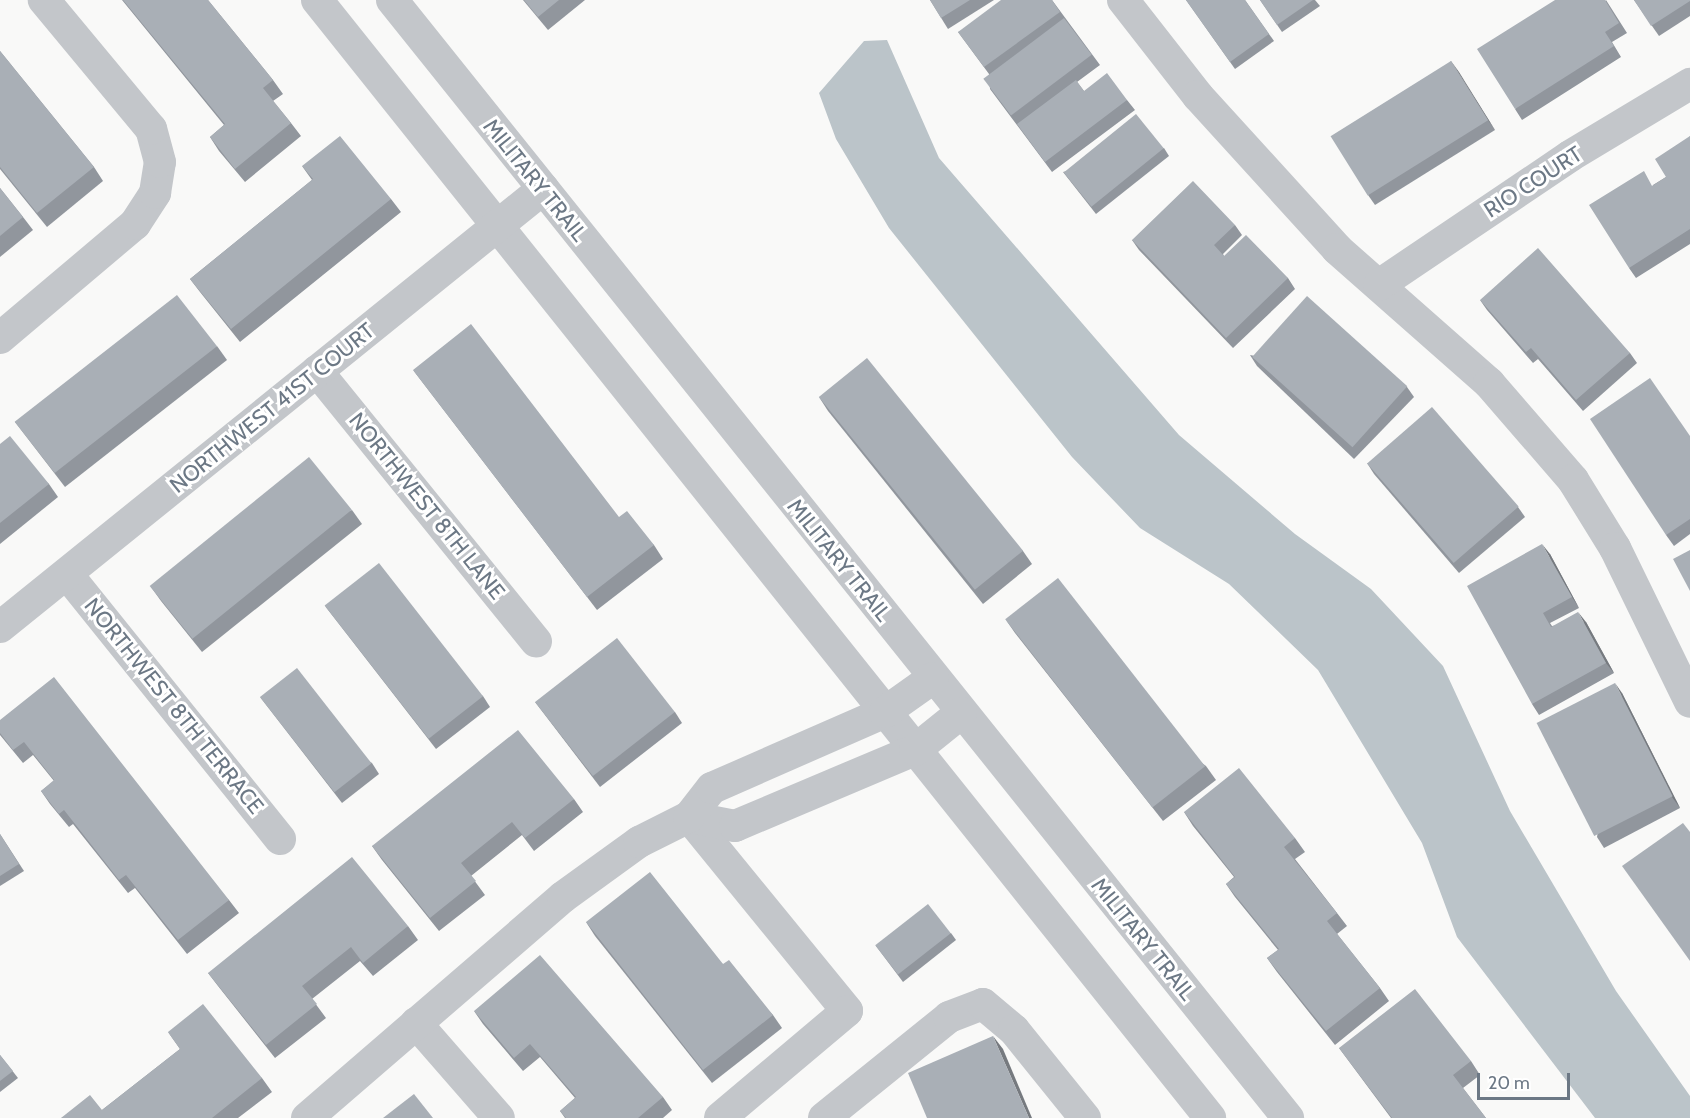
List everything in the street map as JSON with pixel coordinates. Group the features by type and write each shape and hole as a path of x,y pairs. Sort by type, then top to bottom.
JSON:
{"street":[{"path":"0,338 135,225 155,194 160,162 151,129 44,0"},
{"path":"316,0 1210,1118"},
{"name":"MILITARY TRAIL","path":"392,0 1287,1118"},
{"path":"1123,0 1198,96 1337,249 1489,382 1573,480 1615,548 1690,702"},
{"name":"RIO COURT","path":"1379,285 1570,156 1690,84"},
{"name":"NORTHWEST 41ST COURT","path":"0,627 543,189"},
{"name":"NORTHWEST 8TH LANE","path":"318,372 536,640"},
{"name":"NORTHWEST 8TH TERRACE","path":"67,574 280,839"},
{"path":"307,1118 602,866 689,817 712,788 885,712 933,678"},
{"path":"689,817 735,826 915,750 962,713"},
{"path":"689,817 847,1011 720,1118"},
{"path":"824,1118 949,1017 983,1004 1014,1030 1085,1118"},
{"path":"416,1023 499,1118"}],"shaded area":[{"path":"887,40 939,158 1179,435 1295,534 1371,589 1443,666 1510,811 1616,991 1690,1096 1690,1118 1595,1118 1457,937 1422,843 1318,670 1229,584 1140,528 1072,457 889,228 836,139 819,93 864,41"}],"building":[{"path":"123,0 208,0 273,80 263,88 291,123 235,169 210,137 225,124"},
{"path":"524,0 559,0 538,17"},
{"path":"930,0 970,0 941,18"},
{"path":"1001,0 1052,0 1060,12 984,67 958,32"},
{"path":"1186,0 1245,0 1269,34 1230,62"},
{"path":"1260,0 1313,0 1277,25"},
{"path":"1555,0 1605,0 1619,23 1605,32 1614,46 1515,109 1477,49"},
{"path":"1634,0 1690,0 1690,1 1651,26"},
{"path":"1064,18 1092,55 1011,116 983,79"},
{"path":"0,51 94,167 37,213 0,167"},
{"path":"1451,61 1488,120 1368,196 1331,136"},
{"path":"1107,73 1127,100 1045,162 1017,124 1076,80 1084,91"},
{"path":"1136,114 1164,148 1091,207 1064,173"},
{"path":"340,136 391,199 231,329 190,279 313,179 302,166"},
{"path":"1690,136 1690,229 1629,268 1589,205 1644,171 1652,186 1666,177 1655,159"},
{"path":"1193,181 1235,225 1214,245 1224,256 1246,235 1288,278 1226,338 1132,240"},
{"path":"0,188 23,217 0,236"},
{"path":"1538,248 1630,353 1576,400 1531,348 1526,352 1480,300"},
{"path":"177,295 217,346 55,473 15,422"},
{"path":"1307,296 1407,386 1352,447 1252,357"},
{"path":"471,324 619,517 627,511 654,545 587,597 413,370"},
{"path":"867,358 1023,551 975,590 819,397"},
{"path":"1650,378 1690,436 1690,519 1666,535 1590,419"},
{"path":"1432,407 1519,507 1454,563 1367,463"},
{"path":"10,436 49,484 0,523 0,444"},
{"path":"309,457 352,510 192,639 150,586"},
{"path":"1542,544 1572,597 1543,613 1551,627 1578,612 1606,663 1532,704 1467,586"},
{"path":"1690,550 1690,591 1673,559"},
{"path":"379,563 483,696 429,739 325,605"},
{"path":"1058,578 1205,766 1152,808 1005,619"},
{"path":"617,638 675,712 593,776 535,702"},
{"path":"297,668 371,763 334,792 260,697"},
{"path":"54,677 229,900 178,940 126,875 119,880 64,810 59,814 41,791 54,780 24,742 13,750 0,733 0,720"},
{"path":"1615,683 1673,796 1594,836 1537,723"},
{"path":"518,730 574,799 525,838 512,822 461,863 476,881 430,918 372,846"},
{"path":"1239,768 1295,838 1284,847 1337,913 1327,921 1380,988 1326,1031 1267,958 1279,949 1226,884 1235,877 1184,812"},
{"path":"1683,823 1690,832 1690,961 1622,866"},
{"path":"0,834 19,864 0,876"},
{"path":"352,857 408,926 363,963 351,947 302,986 317,1004 266,1045 208,973"},
{"path":"650,872 723,964 729,960 773,1015 703,1070 586,922"},
{"path":"928,904 951,933 898,974 875,945"},
{"path":"540,955 663,1097 638,1118 566,1118 560,1111 576,1097 530,1044 514,1058 474,1011"},
{"path":"1415,989 1471,1061 1453,1075 1486,1118 1392,1118 1339,1048"},
{"path":"203,1004 262,1078 212,1118 61,1118 90,1095 102,1110 180,1049 168,1032"},
{"path":"993,1036 1029,1118 927,1118 908,1073"},
{"path":"0,1055 13,1071 0,1081"},
{"path":"414,1094 433,1118 383,1118"}]}
